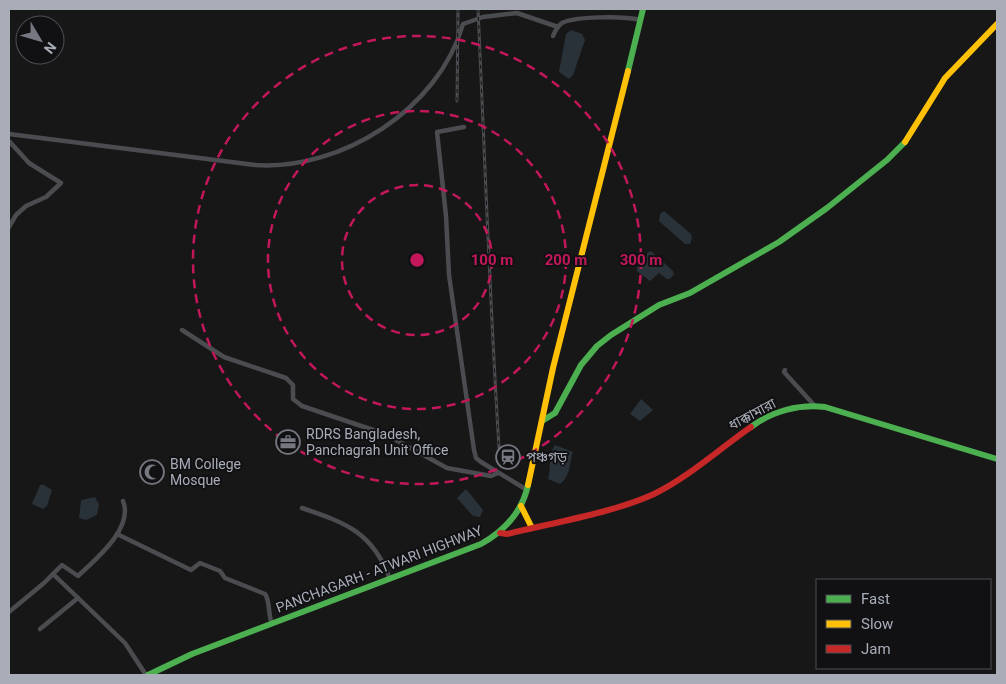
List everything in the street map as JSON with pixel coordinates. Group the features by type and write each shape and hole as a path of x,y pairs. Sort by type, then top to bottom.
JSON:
{"street":[{"name":"PANCHAGARH - ATWARI HIGHWAY","path":"147,675 192,654 476,546 500,533 513,519 528,490 586,231 643,9"},
{"path":"9,134 255,165 294,164 352,146 379,131 401,115 419,98 435,78 463,24 483,16 517,13 558,27"},
{"path":"553,36 558,27 565,22 573,20 626,17 640,20"},
{"path":"542,421 555,413 581,366 597,346 611,335 659,306 690,293 779,242 827,208 887,160 910,136 928,103 945,78 997,24"},
{"path":"464,127 437,132 446,216 449,276 474,450 478,460 528,490"},
{"path":"9,141 29,163 61,182 46,197 26,206 16,215 9,227"},
{"path":"182,330 224,357 290,381 293,399 297,404 385,434 447,468 490,476 498,473"},
{"path":"785,370 784,372 814,405"},
{"name":"ধাক্কামারা","path":"500,533 507,534 619,506 653,494 679,479 720,447 758,422 791,408 814,405 896,427 959,449 997,459"},
{"path":"9,612 64,565 78,576 105,550 117,534 125,517 123,501"},
{"path":"521,506 532,528"},
{"path":"302,508 362,535 377,551 390,579"},
{"path":"117,534 191,570 200,563 217,569 225,578 265,594 268,599 268,612 272,624"},
{"path":"54,574 130,648 147,675"},
{"path":"40,629 78,598"}],"shaded area":[{"path":"571,30 582,34 585,40 573,75 569,79 559,72 566,34"},
{"path":"664,211 691,234 690,244 685,244 659,221 660,214"},
{"path":"651,251 673,271 674,274 670,279 659,273 650,281 637,271 637,267 646,264 647,253"},
{"path":"641,399 653,410 640,421 630,414"},
{"path":"555,445 573,452 568,473 560,484 548,479 550,458"},
{"path":"40,485 44,485 52,490 47,506 43,509 32,504"},
{"path":"466,489 483,510 480,517 473,516 457,498"},
{"path":"95,497 99,504 97,515 86,520 79,518 81,500"}],"railway":[{"path":"457,101 458,9"},
{"path":"478,9 490,292 500,463"}],"traffic: fast":[{"path":"628,71 643,9"},
{"path":"542,421 555,413 581,365 597,346 611,335 659,305 690,293 779,242 827,208 887,160 905,142"},
{"path":"751,427 759,421 786,410 815,406 825,407 997,459"},
{"path":"148,675 192,654 481,544 504,527 517,513 528,485"}],"traffic: slow":[{"path":"905,142 945,78 997,24"},
{"path":"528,485 553,368 628,71"},
{"path":"521,506 532,528"}],"traffic: jam":[{"path":"500,533 507,534 601,512 638,501 667,487 692,471 751,427"}],"place":[{"name":"RDRS Bangladesh, Panchagrah Unit Office","path":"288,442"},
{"name":"পঞ্চগড়","path":"508,457"},
{"name":"BM College Mosque","path":"152,472"}]}
